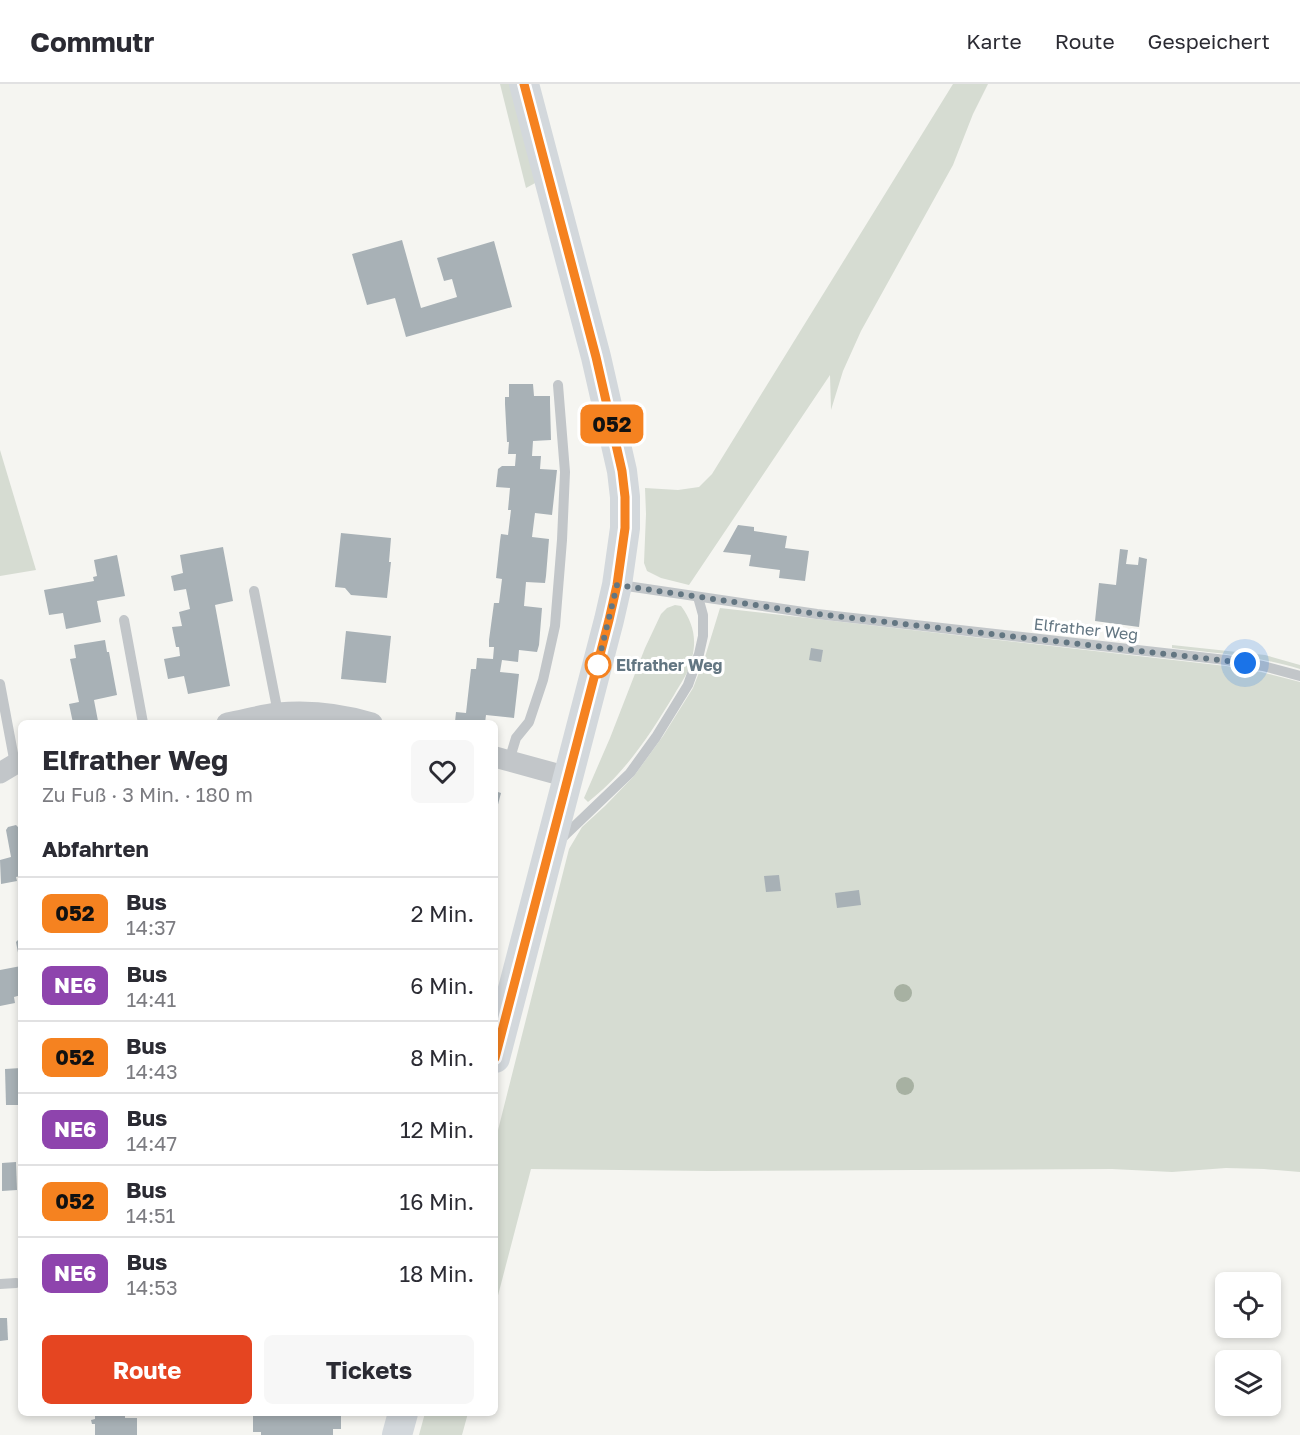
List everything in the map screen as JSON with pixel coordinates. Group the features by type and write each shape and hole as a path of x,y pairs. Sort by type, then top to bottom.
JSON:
{"main road":[{"path":"498,1046 607,630 617,585 625,528 625,497 620,462 598,367 524,84"},
{"path":"397,1435 402,1416"}],"street":[{"path":"244,720 278,713 315,712 362,720"},
{"path":"502,759 568,777"}],"lane":[{"path":"502,759 529,722 543,680 555,626 565,472 558,385"},
{"name":"Elfrather Weg","path":"617,585 817,614 1226,660 1263,666 1300,676"},
{"path":"254,591 278,713"},
{"path":"549,850 630,773 656,737 688,685 703,636 703,615 698,597"},
{"path":"124,620 142,720"},
{"path":"0,684 12,766"},
{"path":"0,1284 16,1283"}],"shaded area":[{"path":"500,84 512,84 537,182 526,188"},
{"path":"953,84 988,84 973,114 953,165 861,331 843,371 831,410 830,375 689,585 661,578 647,571 644,563 645,488 678,490 699,487 712,474"},
{"path":"0,450 36,570 0,576"},
{"path":"675,605 681,606 693,631 694,644 689,668 665,710 636,753 588,802 584,798 645,648 661,614 667,608"},
{"path":"720,608 1226,666 1300,682 1300,1172 1226,1168 1172,1172 1112,1169 709,1171 531,1169 498,1296 498,1130 569,849 582,827 634,776 663,736 693,688"},
{"path":"1172,645 1265,655 1300,665 1300,669 1253,658 1172,648"},
{"path":"424,1416 467,1416 462,1435 419,1435"}],"building":[{"path":"402,240 421,308 457,297 452,279 444,281 437,258 494,241 512,307 406,337 395,298 367,305 352,254"},
{"path":"509,384 533,384 534,396 550,396 551,440 533,441 532,456 541,456 540,469 557,470 552,515 535,513 532,537 549,539 546,576 545,583 526,582 524,606 542,608 539,645 537,652 519,650 518,662 502,660 500,672 519,674 514,718 486,715 485,720 455,720 456,712 466,713 471,669 476,669 477,658 493,659 494,647 489,647 489,640 494,603 499,603 502,579 496,578 500,541 501,534 508,535 511,510 508,510 510,488 496,487 498,469 502,466 515,466 516,454 508,454 505,397 509,397"},
{"path":"738,525 754,527 754,531 787,536 785,548 809,551 805,581 779,578 780,570 749,566 751,555 723,552"},
{"path":"341,533 391,538 387,598 351,595 345,588 335,587"},
{"path":"223,547 233,601 215,605 230,686 188,694 184,676 168,679 164,659 180,656 172,627 182,626 179,612 190,609 186,589 174,591 171,576 183,573 180,555"},
{"path":"1120,549 1128,550 1126,564 1138,565 1139,557 1147,559 1139,627 1095,621 1099,583 1116,585"},
{"path":"117,555 125,596 97,601 101,622 66,629 63,613 49,615 44,590 94,581 93,577 97,576 94,560"},
{"path":"346,631 391,636 386,683 341,679"},
{"path":"105,640 107,652 109,652 117,695 94,700 98,720 72,720 69,704 79,702 70,659 76,658 74,645"},
{"path":"811,648 823,650 821,662 809,660"},
{"path":"16,825 18,827 18,877 16,877 17,881 1,884 0,860 11,857 6,830"},
{"path":"779,875 781,891 766,892 764,876"},
{"path":"859,890 861,905 837,908 835,893"},
{"path":"18,967 18,996 14,997 15,1003 0,1006 0,970"},
{"path":"18,1068 18,1105 6,1105 5,1069"},
{"path":"16,1162 17,1190 2,1191 2,1163"},
{"path":"0,1318 7,1318 8,1340 0,1341"},
{"path":"95,1416 137,1418 137,1435 95,1435 95,1424 92,1424 91,1420 95,1419"},
{"path":"253,1416 341,1416 341,1429 333,1429 333,1435 261,1435 261,1432 253,1432"}],"bus line":[{"name":"052","path":"498,1046 609,620 617,585 625,528 625,497 617,444 524,84"}],"place":[{"name":"Elfrather Weg","path":"598,665"}],"route":[{"path":"598,665 597,667 617,585 817,614 1245,663"}]}
